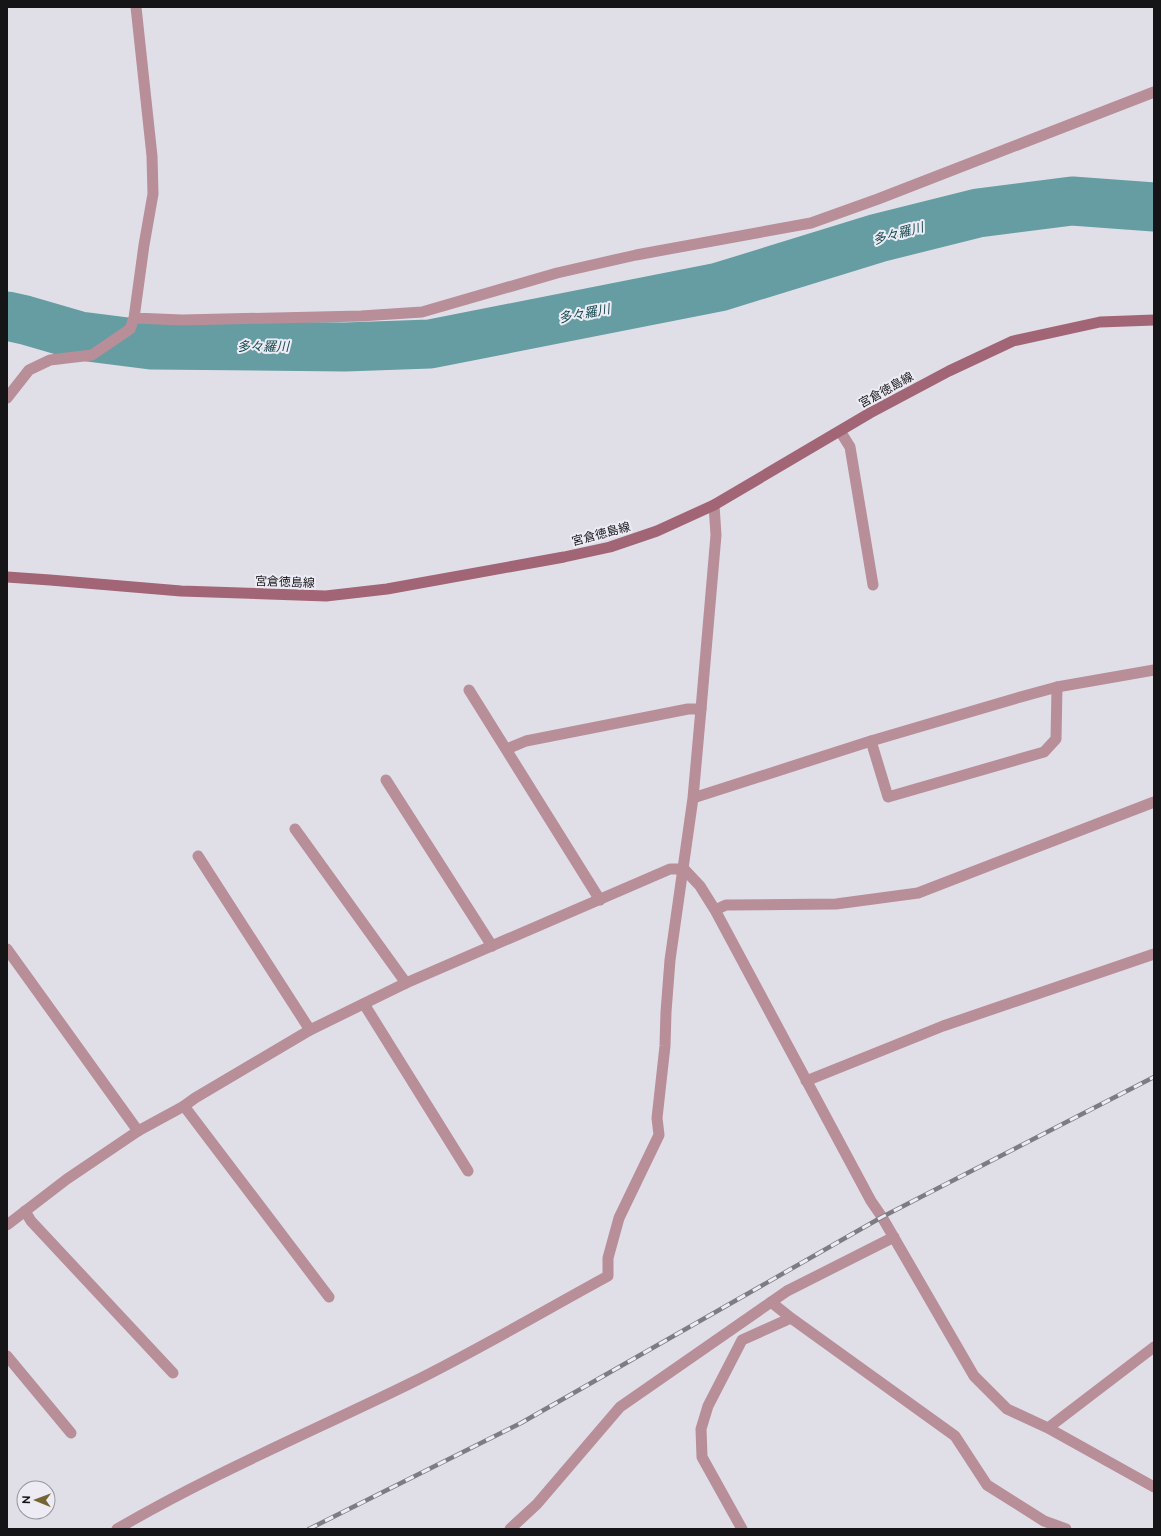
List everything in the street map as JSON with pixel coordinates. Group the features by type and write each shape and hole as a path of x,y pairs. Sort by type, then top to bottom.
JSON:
{"main road":[{"name":"宮倉徳島線","path":"7,577 181,591 326,596 387,589 610,547 657,531 714,505 870,413 950,371 1013,341 1100,322 1154,320"}],"street":[{"path":"7,398 29,370 50,360 92,355 130,329 134,318 153,194 152,156 136,7"},
{"path":"134,318 182,320 353,316 422,312 557,273 636,255 811,223 878,199 1154,92"},
{"path":"840,431 850,447 873,585"},
{"path":"117,1529 147,1512 285,1442 410,1384 608,1276 608,1258 619,1218 659,1136 657,1118 665,1046 670,967 693,798 701,709 716,535 714,505"},
{"path":"693,798 870,741 1056,687 1154,670"},
{"path":"870,741 888,797 1044,752 1056,739 1056,687"},
{"path":"469,690 600,900"},
{"path":"507,749 533,740 688,710 701,709"},
{"path":"386,780 492,946"},
{"path":"715,910 726,905 836,904 918,893 1154,802"},
{"path":"295,829 406,983"},
{"path":"198,856 310,1030"},
{"path":"8,1222 67,1179 138,1131 184,1106 310,1030 406,983 670,869 684,869 700,886 715,910 871,1201 894,1237 974,1376 1007,1409 1048,1428 1154,1487"},
{"path":"7,949 138,1131"},
{"path":"806,1081 943,1026 1154,954"},
{"path":"364,1004 468,1171"},
{"path":"184,1106 329,1297"},
{"path":"25,1211 31,1221 173,1373"},
{"path":"510,1529 537,1504 620,1407 787,1291 894,1237"},
{"path":"771,1302 791,1318 956,1436 987,1485 1044,1521 1066,1529"},
{"path":"742,1529 702,1457 701,1429 708,1406 742,1340 791,1318"},
{"path":"1048,1428 1154,1347"},
{"path":"7,1356 71,1433"}],"waterway":[{"name":"多々羅川","path":"7,316 80,336 151,345 345,347 430,344 719,287 878,238 978,213 1072,201 1154,207"}],"railway":[{"path":"309,1529 521,1423 882,1217 1154,1077"}]}
